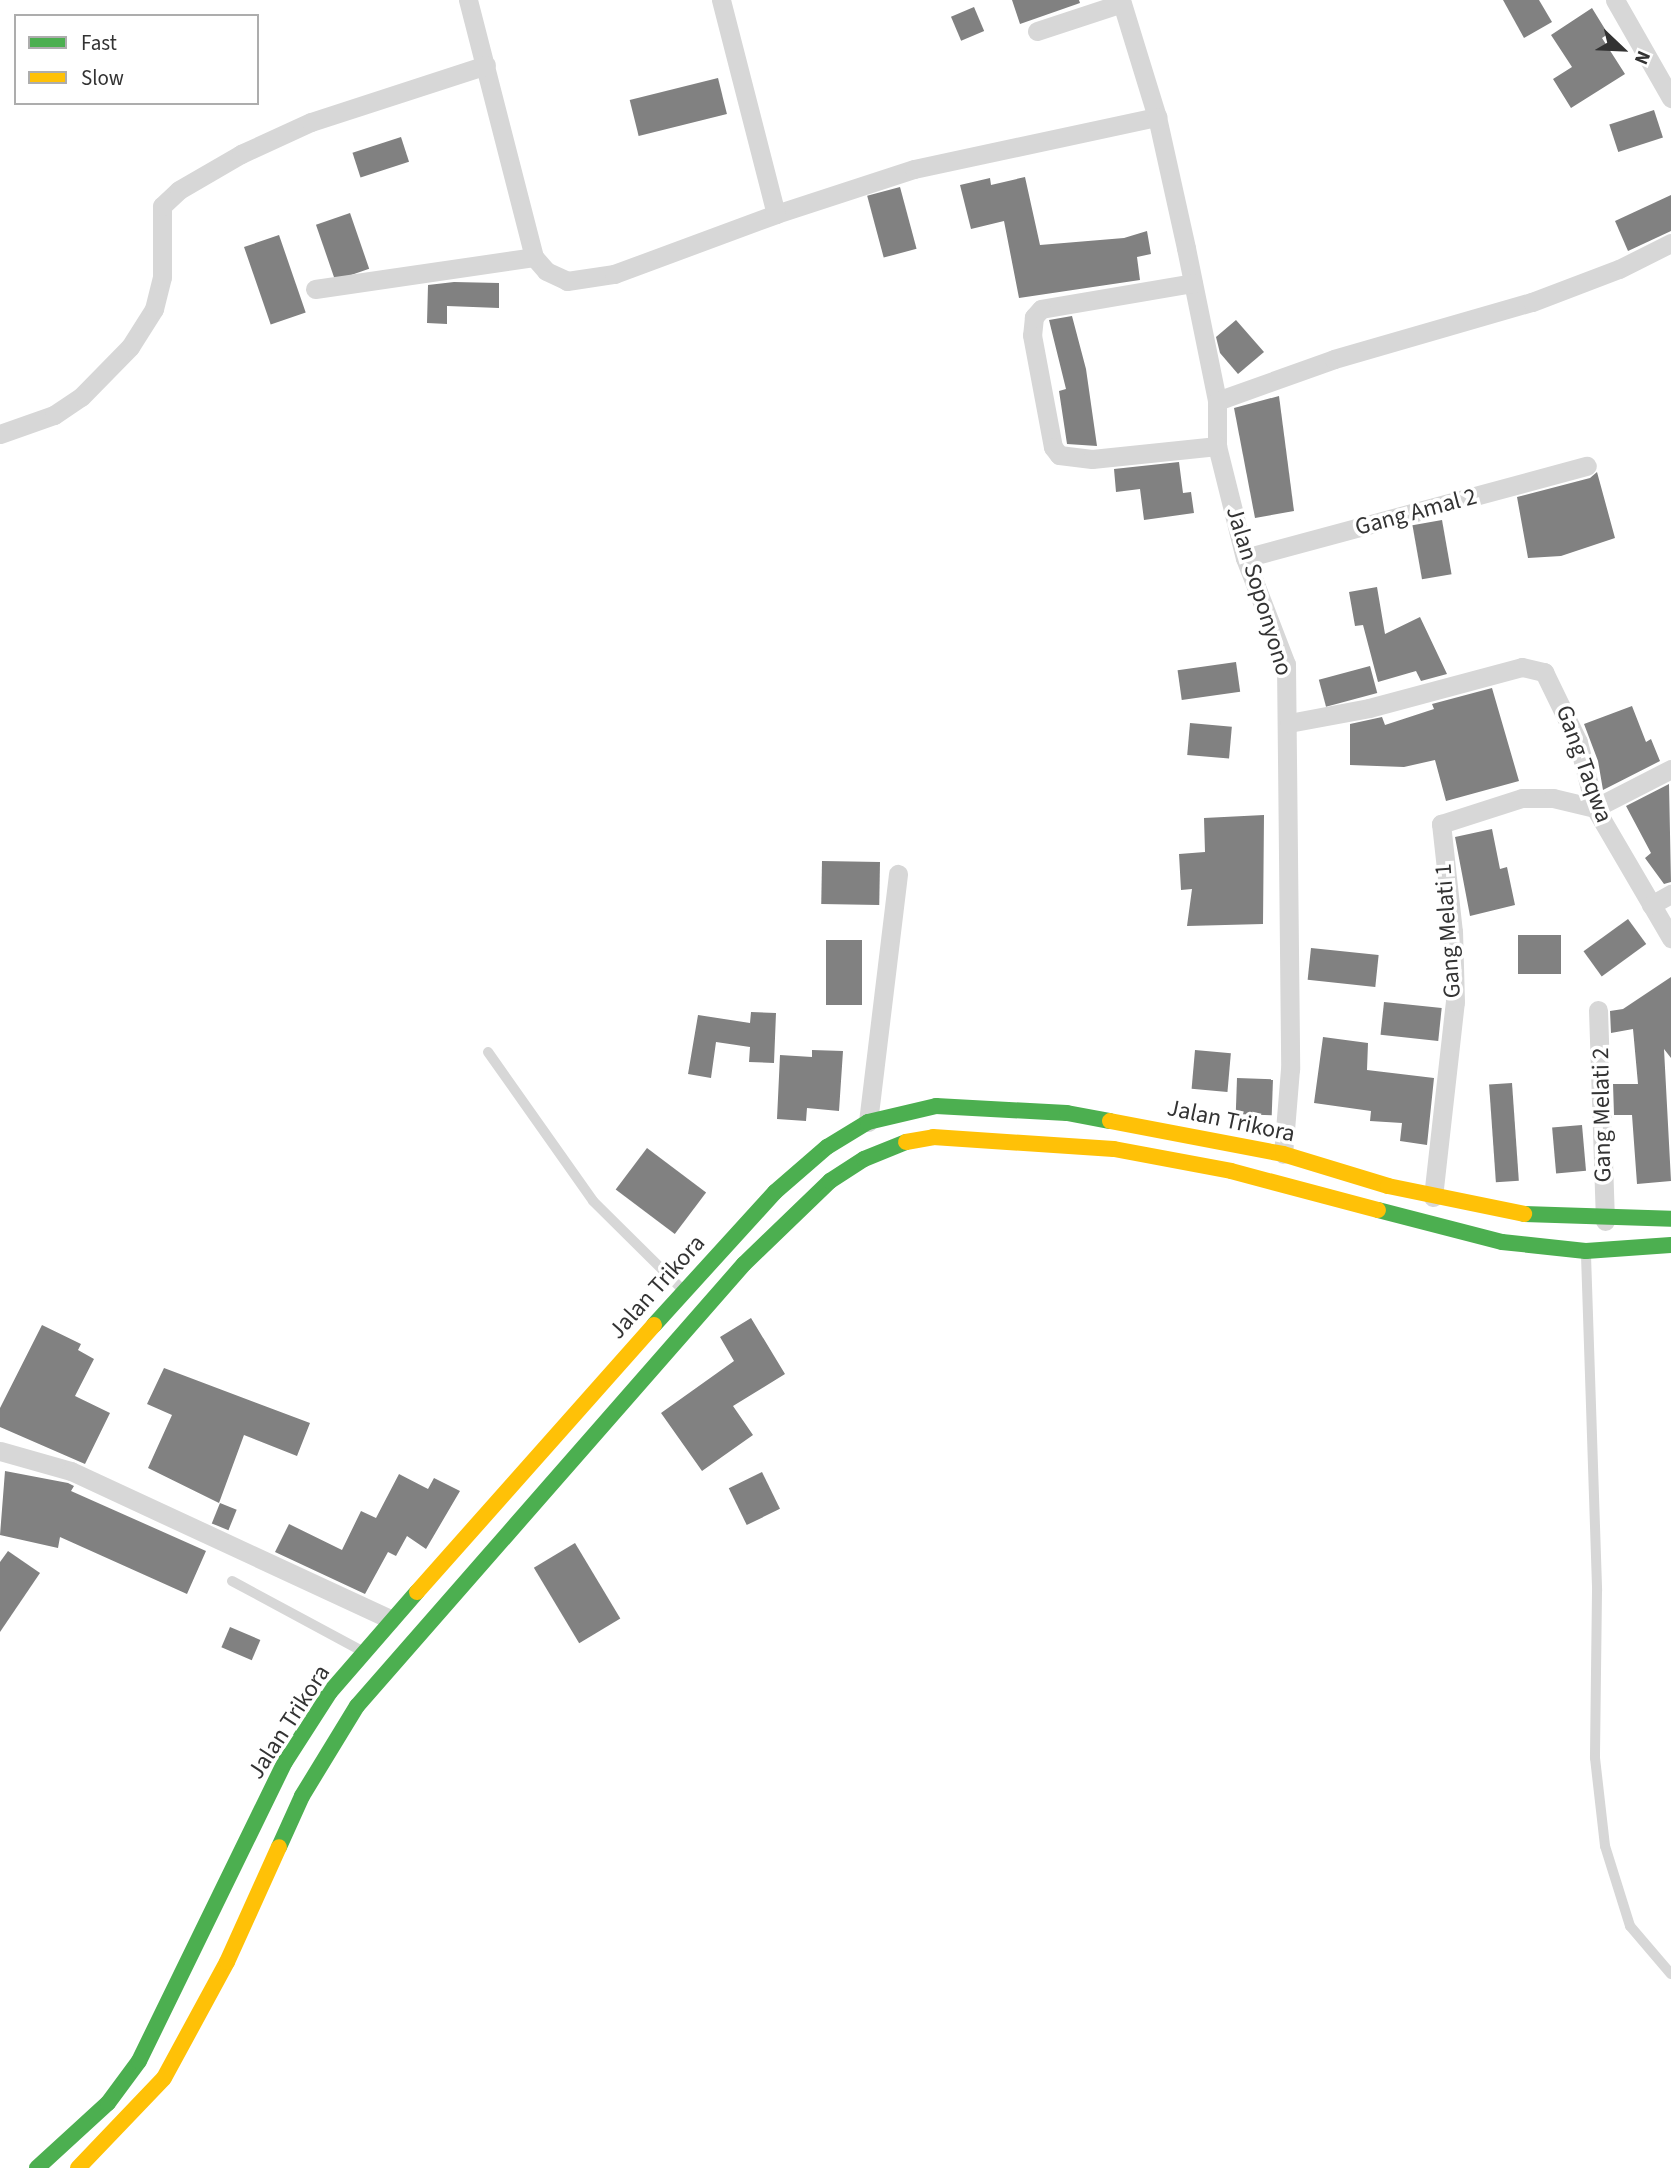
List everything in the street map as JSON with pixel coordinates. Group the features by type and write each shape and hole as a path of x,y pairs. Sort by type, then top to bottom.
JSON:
{"main road":[{"name":"Jalan Trikora","path":"37,2168 108,2103 139,2062 285,1762 363,1652 615,1367 775,1192 827,1147 868,1122 936,1106 999,1107 1107,1119 1283,1154 1433,1197 1534,1216 1605,1220 1671,1219"},
{"name":"Jalan Trikora","path":"78,2168 164,2078 227,1962 302,1796 357,1706 744,1264 830,1181 897,1143 933,1137 1114,1149 1175,1159 1502,1242 1586,1251 1671,1245"},
{"path":"615,1367 637,1388"}],"street":[{"path":"468,0 534,257 546,271 567,281 582,281 729,234 776,214 914,169 1157,117"},
{"path":"721,0 776,214"},
{"path":"1615,0 1671,98"},
{"path":"1037,31 1122,2"},
{"name":"Jalan Soponyono","path":"1122,2 1157,117 1193,282 1217,401 1217,446 1245,558 1286,664 1289,723 1290,1069 1283,1154"},
{"path":"0,434 54,415 81,397 130,347 154,309 163,277 162,206 179,190 240,154 311,122 486,65"},
{"path":"1217,401 1334,359 1532,302 1619,269 1671,243"},
{"path":"316,289 534,257"},
{"path":"1193,282 1041,309 1034,317 1032,335 1053,447 1059,455 1092,460 1217,446"},
{"name":"Gang Amal 2","path":"1245,558 1587,466"},
{"name":"Gang Taqwa","path":"1289,723 1369,708 1522,667 1544,672 1564,706 1595,808 1671,938"},
{"path":"1595,808 1671,769"},
{"name":"Gang Melati 1","path":"1433,1197 1455,1002 1453,932 1441,824 1522,798 1553,798 1595,808"},
{"path":"868,1122 898,874"},
{"path":"1651,905 1671,894"},
{"name":"Gang Melati 2","path":"1598,1010 1605,1220"},
{"path":"0,1451 71,1471 390,1619"}],"lane":[{"path":"488,1052 593,1201 684,1291"},
{"path":"1586,1251 1597,1591 1596,1770 1605,1846 1630,1926 1671,1973"},
{"path":"232,1581 363,1652"}],"building":[{"path":"1012,0 1079,0 1080,3 1020,24"},
{"path":"1503,0 1539,0 1552,22 1524,38"},
{"path":"974,7 984,31 961,41 951,17"},
{"path":"1592,8 1608,34 1602,38 1625,74 1571,108 1553,79 1572,67 1551,35"},
{"path":"718,78 727,114 639,136 630,100"},
{"path":"1654,110 1663,138 1618,152 1609,125"},
{"path":"401,137 409,162 361,177 352,153"},
{"path":"1025,177 1040,245 1124,238 1147,231 1151,254 1137,257 1140,280 1019,298 1004,221 971,229 960,185 990,178 991,185"},
{"path":"900,187 917,249 884,258 867,196"},
{"path":"1671,195 1671,231 1628,251 1615,221"},
{"path":"350,213 369,269 335,281 316,225"},
{"path":"279,235 306,313 271,325 244,247"},
{"path":"454,282 499,283 499,308 447,306 447,324 427,323 428,285"},
{"path":"1072,316 1086,369 1097,446 1067,444 1059,391 1066,389 1049,320"},
{"path":"1236,320 1264,352 1238,374 1220,353 1216,337"},
{"path":"1279,396 1294,511 1255,518 1234,408"},
{"path":"1179,462 1183,493 1191,492 1194,513 1144,520 1140,489 1116,492 1114,469"},
{"path":"1597,472 1615,538 1561,556 1528,558 1517,497 1590,478"},
{"path":"1442,520 1452,574 1422,579 1412,525"},
{"path":"1377,587 1385,634 1420,617 1447,674 1421,681 1416,671 1378,682 1363,625 1355,626 1349,592"},
{"path":"1236,662 1240,692 1182,700 1178,670"},
{"path":"1370,666 1377,693 1326,707 1319,680"},
{"path":"1492,688 1519,781 1446,801 1435,760 1404,767 1350,765 1350,724 1382,717 1385,725 1434,709 1432,704"},
{"path":"1632,706 1646,742 1651,739 1660,761 1603,790 1598,761 1584,724"},
{"path":"1190,723 1232,727 1229,759 1187,755"},
{"path":"1669,784 1671,882 1664,884 1645,858 1651,853 1626,806"},
{"path":"1264,815 1263,924 1187,926 1192,889 1181,890 1179,854 1205,852 1204,818"},
{"path":"1492,829 1500,869 1507,867 1515,905 1470,916 1455,837"},
{"path":"822,861 880,862 879,905 821,904"},
{"path":"1628,919 1646,944 1602,976 1584,951"},
{"path":"1518,935 1561,935 1561,974 1518,974"},
{"path":"826,940 862,940 862,1005 826,1005"},
{"path":"1311,948 1379,955 1375,987 1308,980"},
{"path":"1671,977 1671,1058 1664,1049 1671,1181 1637,1184 1632,1115 1614,1115 1613,1084 1638,1084 1633,1029 1611,1033 1610,1011 1623,1009"},
{"path":"1384,1002 1442,1008 1438,1041 1381,1035"},
{"path":"751,1012 776,1013 774,1063 749,1062 750,1047 716,1042 711,1078 688,1074 698,1015 750,1023"},
{"path":"1323,1037 1368,1043 1367,1070 1434,1078 1427,1145 1400,1141 1402,1123 1370,1121 1371,1111 1314,1103"},
{"path":"812,1050 843,1051 839,1111 807,1108 806,1121 777,1119 780,1055 812,1057"},
{"path":"1195,1050 1231,1053 1227,1092 1192,1089"},
{"path":"1237,1078 1273,1079 1272,1115 1236,1114"},
{"path":"1512,1083 1519,1181 1496,1182 1489,1085"},
{"path":"1582,1125 1586,1171 1556,1173 1552,1128"},
{"path":"647,1148 706,1193 675,1234 616,1190"},
{"path":"751,1318 785,1374 733,1406 753,1435 702,1471 661,1413 734,1361 720,1337"},
{"path":"42,1325 81,1344 78,1350 94,1359 75,1396 110,1413 85,1464 0,1427 0,1408"},
{"path":"164,1368 310,1423 297,1456 244,1435 219,1503 148,1468 172,1415 147,1404"},
{"path":"5,1471 68,1483 74,1486 71,1491 206,1551 187,1594 60,1537 58,1548 0,1535"},
{"path":"762,1472 780,1509 747,1525 729,1488"},
{"path":"399,1474 428,1489 434,1478 460,1491 426,1549 407,1536 396,1556 388,1552 365,1594 275,1552 289,1524 342,1550 361,1511 376,1518"},
{"path":"220,1503 237,1510 228,1530 212,1523"},
{"path":"575,1543 620,1618 579,1643 534,1568"},
{"path":"8,1551 40,1573 0,1632 0,1562"},
{"path":"230,1627 260,1640 252,1660 221,1647"}],"traffic: fast":[{"path":"654,1325 775,1192 827,1147 868,1122 936,1106 1067,1113 1110,1121"},
{"path":"279,1847 302,1796 357,1706 744,1264 830,1181 864,1159 906,1142"},
{"path":"1378,1210 1502,1242 1586,1251 1671,1245"},
{"path":"1524,1214 1671,1219"},
{"path":"37,2168 108,2103 139,2061 285,1762 330,1692 417,1592"}],"traffic: slow":[{"path":"1110,1121 1283,1154 1388,1186 1524,1214"},
{"path":"906,1142 933,1137 1114,1149 1231,1171 1378,1210"},
{"path":"417,1592 654,1325"},
{"path":"78,2168 164,2078 227,1962 279,1847"}]}
